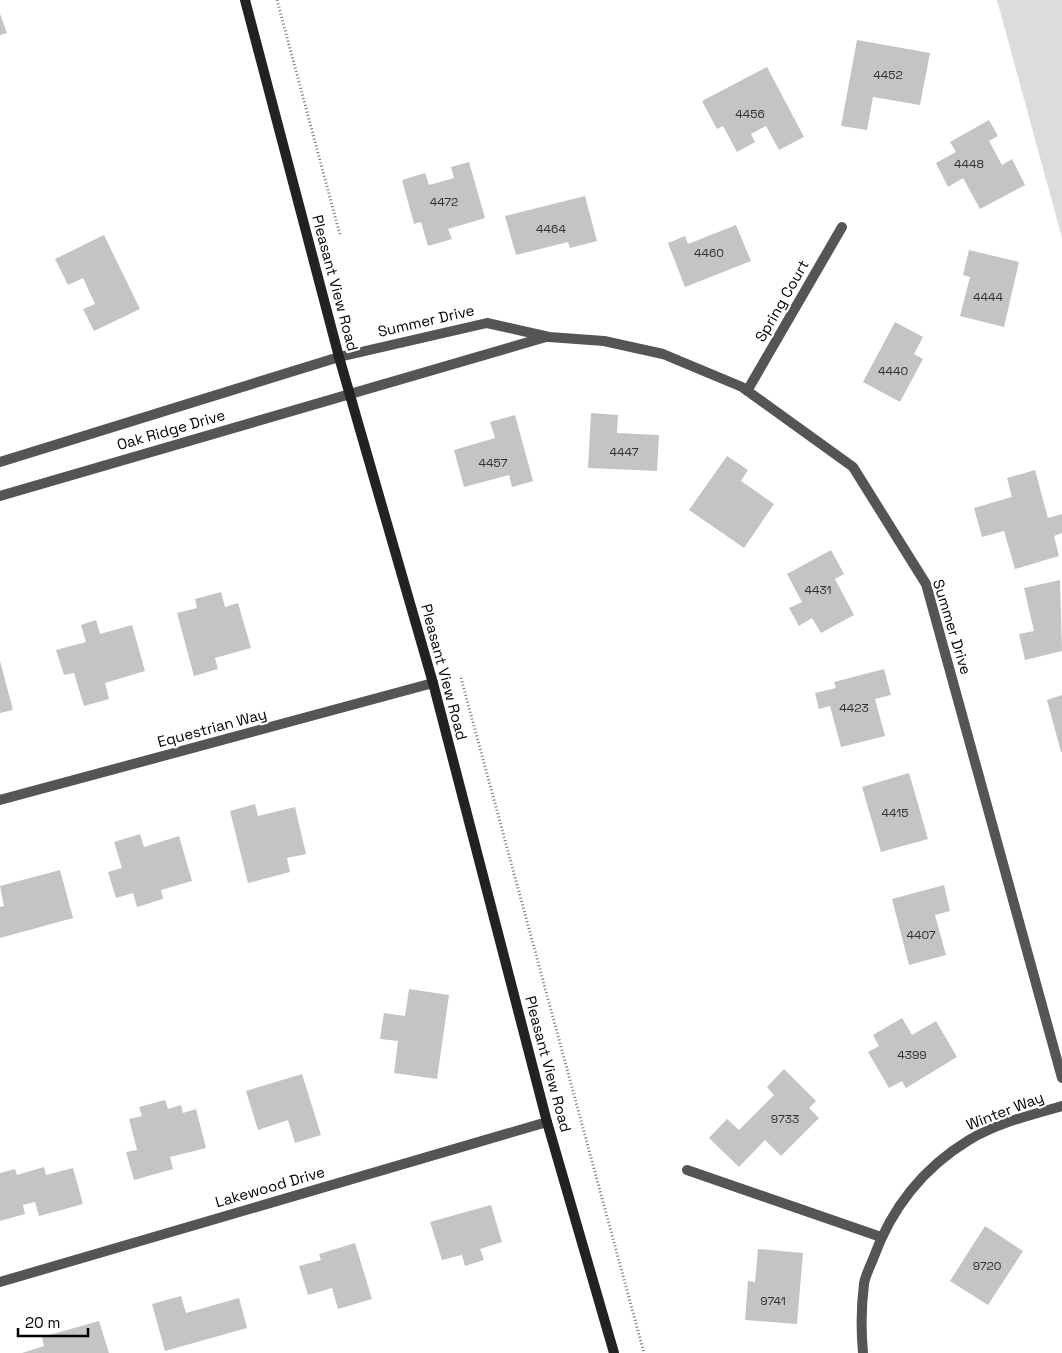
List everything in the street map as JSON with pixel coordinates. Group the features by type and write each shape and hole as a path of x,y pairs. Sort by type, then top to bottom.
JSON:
{"main road":[{"name":"Pleasant View Road","path":"245,0 339,357 351,393 432,684 547,1122 614,1353"}],"street":[{"name":"Spring Court","path":"747,391 842,227"},
{"name":"Summer Drive","path":"339,357 486,323 549,337 604,341 663,354 747,391 853,468 926,584 1062,1078"},
{"name":"Summer Drive","path":"351,393 549,337"},
{"name":"Oak Ridge Drive","path":"0,462 339,357"},
{"name":"Oak Ridge Drive","path":"0,496 351,393"},
{"name":"Equestrian Way","path":"0,800 432,684"},
{"name":"Winter Way","path":"863,1353 861,1327 864,1283 881,1237 905,1196 936,1163 971,1139 1020,1118 1062,1106"},
{"name":"Lakewood Drive","path":"0,1282 547,1122"},
{"path":"688,1170 881,1237"}],"path":[{"path":"277,0 340,235"},
{"path":"461,678 644,1353"}],"shaded area":[{"path":"997,0 1062,0 1062,238"}],"building":[{"path":"0,14 7,33 0,35"},
{"path":"857,40 930,53 920,105 873,97 867,130 841,126"},
{"path":"767,67 804,137 779,150 766,126 751,134 755,142 737,152 723,126 717,129 702,101"},
{"path":"989,120 998,136 989,141 1002,165 1012,159 1025,185 980,209 963,178 948,187 936,163 956,152 950,142"},
{"path":"469,162 485,218 448,229 452,239 428,246 421,222 414,224 402,180 425,173 429,185 454,178 451,167"},
{"path":"585,196 597,241 570,248 568,242 516,255 505,216"},
{"path":"736,225 751,261 685,287 668,243 685,236 688,244"},
{"path":"104,235 140,309 94,331 83,309 95,304 83,278 68,285 55,259"},
{"path":"969,250 1019,262 1004,327 960,316 970,277 963,275"},
{"path":"895,322 923,337 914,354 923,359 900,402 863,382"},
{"path":"591,413 618,415 617,433 659,435 657,471 588,468"},
{"path":"515,415 533,481 512,487 509,475 464,487 454,450 495,438 490,422"},
{"path":"727,456 748,470 741,481 774,504 744,548 689,510"},
{"path":"1035,470 1048,518 1062,514 1062,533 1054,536 1059,556 1015,569 1004,531 982,537 974,508 1012,497 1007,478"},
{"path":"831,550 844,574 835,579 854,615 821,633 812,618 799,626 789,608 802,602 787,574"},
{"path":"1060,580 1062,651 1025,660 1019,634 1034,631 1024,588"},
{"path":"221,592 225,607 238,603 251,648 215,658 218,669 194,676 177,613 197,608 195,599"},
{"path":"96,620 100,634 132,625 145,671 105,683 109,699 84,706 74,673 64,675 56,650 86,642 81,625"},
{"path":"0,661 13,710 0,713"},
{"path":"884,669 891,695 875,699 885,736 841,747 830,706 819,709 815,693 836,688 834,682"},
{"path":"1062,695 1062,752 1061,752 1047,700"},
{"path":"909,773 928,839 881,852 862,787"},
{"path":"255,804 258,816 295,807 306,854 287,858 290,872 248,883 230,811"},
{"path":"140,834 144,847 179,836 192,881 161,890 163,899 137,907 133,893 116,898 108,872 122,868 114,842"},
{"path":"60,870 73,918 0,938 0,907 4,906 0,886"},
{"path":"944,885 950,911 935,915 946,955 909,965 892,899"},
{"path":"409,989 449,995 437,1079 394,1073 398,1041 380,1039 384,1013 405,1016"},
{"path":"902,1018 912,1035 936,1021 957,1057 906,1088 902,1081 889,1088 868,1052 879,1046 873,1035"},
{"path":"784,1069 816,1101 809,1108 819,1118 781,1156 765,1140 739,1167 709,1138 727,1119 739,1130 774,1095 767,1087"},
{"path":"302,1074 321,1135 295,1143 288,1120 258,1130 246,1091"},
{"path":"165,1100 168,1109 181,1105 183,1113 196,1109 206,1148 170,1157 173,1169 134,1180 126,1152 137,1150 129,1119 142,1116 139,1107"},
{"path":"44,1167 46,1175 73,1168 83,1204 39,1216 35,1202 23,1205 25,1214 0,1221 0,1173 15,1169 17,1175"},
{"path":"491,1205 502,1242 480,1249 484,1260 465,1266 462,1255 442,1260 430,1222"},
{"path":"985,1226 1023,1251 988,1305 950,1281"},
{"path":"355,1243 372,1299 338,1309 332,1288 308,1295 299,1266 321,1260 319,1254"},
{"path":"758,1249 803,1253 797,1324 745,1320 748,1281 755,1282"},
{"path":"181,1296 186,1313 239,1298 247,1328 165,1351 152,1304"},
{"path":"99,1321 109,1353 22,1353 44,1346 42,1337"}]}
